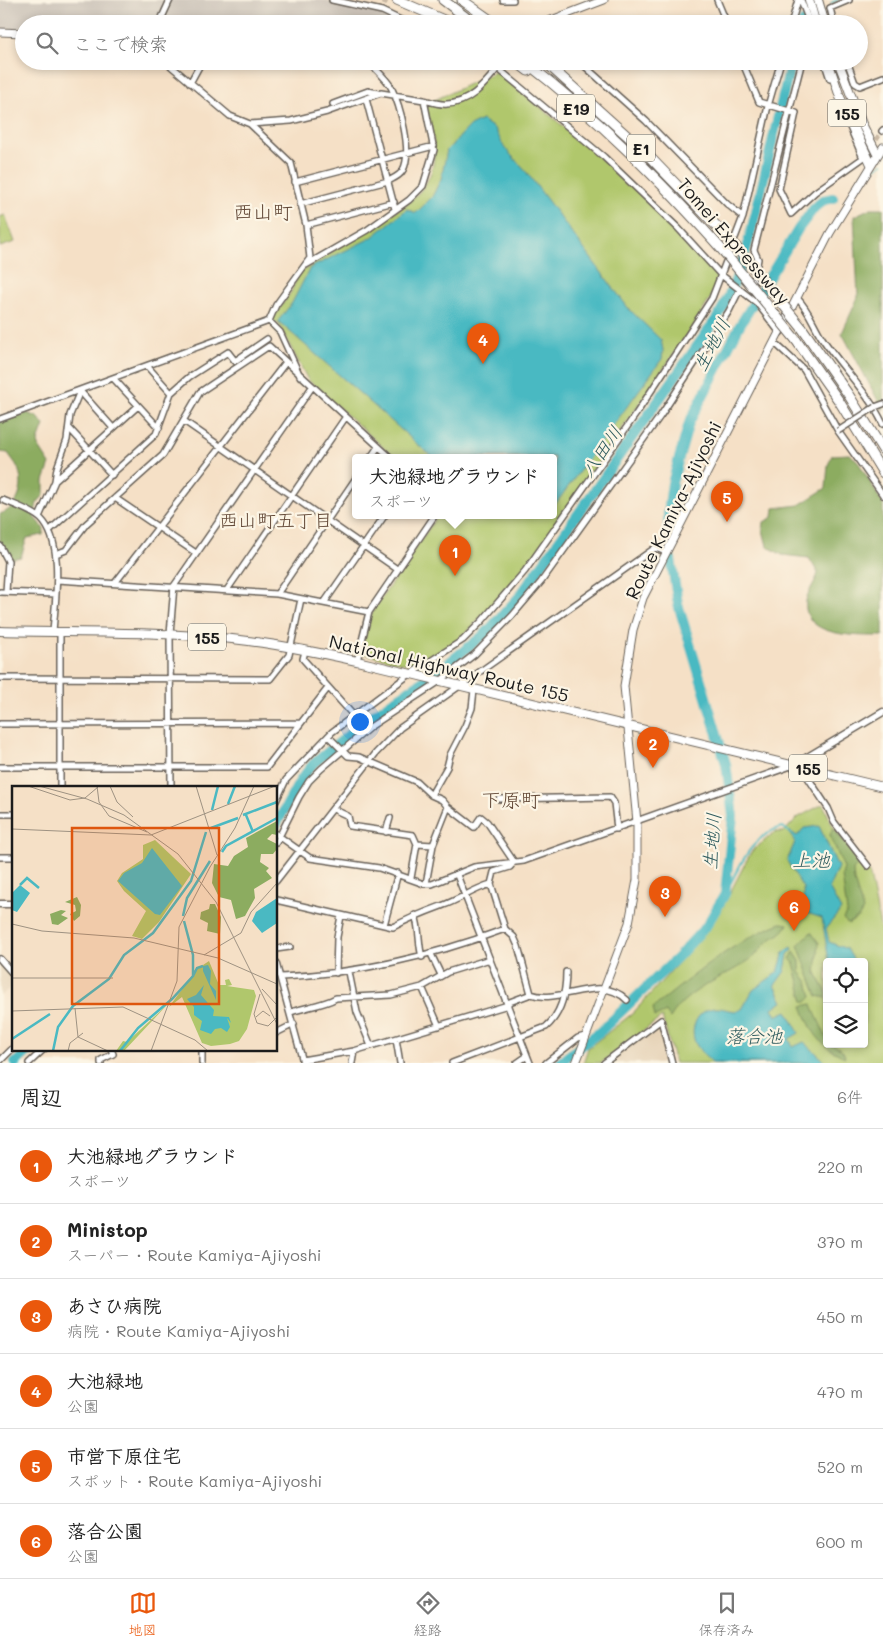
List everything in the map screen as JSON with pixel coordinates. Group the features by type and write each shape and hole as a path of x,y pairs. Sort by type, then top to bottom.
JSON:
{"highway":[{"path":"397,0 432,15"},
{"path":"443,0 464,15"},
{"path":"462,0 483,15"},
{"path":"809,0 812,15"},
{"path":"818,0 822,15"},
{"name":"E19","path":"526,70 636,157"},
{"name":"Tomei Expressway","path":"535,70 580,106 636,157 724,252 796,340 839,401 883,473"},
{"name":"Tomei Expressway","path":"554,70 643,150 732,242 802,328 848,394 883,450"},
{"name":"155","path":"831,70 840,97 871,164"},
{"name":"155","path":"841,70 862,124 877,154"},
{"name":"National Highway Route 155","path":"0,631 170,634 232,639 305,650 797,765 883,787"}],"main road":[{"path":"565,15 604,0"},
{"path":"0,32 15,33"},
{"name":"Route Kamiya-Ajiyoshi","path":"576,1063 628,923 634,900 638,860 637,822 624,686 633,630 643,598 830,232 883,147"}],"street":[{"path":"163,15 170,0"},
{"path":"332,0 383,8 394,15"},
{"path":"503,0 513,0"},
{"path":"717,0 723,15"},
{"path":"799,0 809,15"},
{"path":"794,15 799,0"},
{"path":"832,15 830,8 848,0"},
{"path":"0,419 269,321 276,305 289,290 298,272 310,258 306,226 291,163 250,124 230,116 175,70"},
{"path":"190,83 197,70"},
{"path":"300,204 388,181 398,176 404,169 406,153 404,127 394,94 390,86 376,70"},
{"path":"333,104 368,91 444,104 456,102 477,92 496,70"},
{"path":"500,70 604,157 678,228 720,274 749,295 780,333"},
{"path":"590,70 646,121 727,204 743,217"},
{"path":"746,70 759,102 796,113 779,189 791,214 808,198 863,158 828,70"},
{"path":"278,797 286,780 328,736 353,715 410,674 463,640 525,571 698,323 712,298 743,217 778,70"},
{"path":"749,295 758,259 754,250 800,70"},
{"path":"850,70 855,83 860,86 883,76"},
{"path":"250,124 291,120 327,112 381,93"},
{"path":"366,99 396,209"},
{"path":"305,265 367,230 417,193 423,186 434,146 424,100"},
{"path":"295,182 434,146"},
{"path":"306,226 394,202"},
{"path":"740,289 729,311 661,415 541,582 488,642 440,681 370,727 309,780 278,836 310,858 398,873 426,884 439,883 474,867 524,861 797,765 883,712"},
{"path":"797,298 807,307 821,336 875,407 883,424"},
{"path":"269,321 280,332 300,376"},
{"path":"50,530 156,434 171,393 189,377 228,352 235,361 267,340"},
{"path":"774,343 804,370 838,430 883,495"},
{"path":"56,554 66,550 86,524 163,455 200,392 269,346 345,418 386,454"},
{"path":"115,583 286,362"},
{"path":"147,366 171,393"},
{"path":"114,379 158,428"},
{"path":"171,786 170,634 174,586 312,387"},
{"path":"39,517 55,481 69,428 70,415 80,390"},
{"path":"80,390 113,428"},
{"path":"838,430 883,404"},
{"path":"55,481 138,406"},
{"path":"228,590 345,418"},
{"path":"184,421 397,569"},
{"path":"69,428 112,475"},
{"path":"373,454 378,447"},
{"path":"277,594 352,484"},
{"path":"115,498 196,553"},
{"path":"4,500 39,517 50,530 56,554 57,632 60,678 60,786"},
{"path":"324,603 382,519"},
{"path":"357,661 369,612 432,519"},
{"path":"0,546 8,561 3,592 56,594"},
{"path":"278,879 370,762 400,728 655,548 666,552"},
{"path":"57,580 277,594 369,612"},
{"path":"0,678 270,679 289,655 301,599"},
{"path":"305,650 303,659 353,715"},
{"path":"0,767 267,767 328,688"},
{"path":"430,795 447,767 450,755 465,726 472,708 474,690"},
{"path":"0,724 300,723"},
{"path":"328,736 341,751 417,782 430,795 442,800 474,827 481,817 487,822 514,862"},
{"path":"797,765 828,808 834,822 868,866"},
{"path":"499,799 610,797 614,803 617,829"},
{"path":"426,884 433,845 448,807"},
{"path":"333,809 348,816 350,826 413,836 417,844 411,878"},
{"path":"386,832 390,818"},
{"path":"417,844 433,845"},
{"path":"514,862 510,867 494,872 491,884 505,929 514,937 518,946 531,994"},
{"path":"384,925 398,873"},
{"path":"457,875 530,1063"},
{"path":"278,900 393,927 415,915 445,904 464,893 491,884"},
{"path":"415,915 422,957"},
{"path":"336,973 337,937 341,916"},
{"path":"505,929 422,957 349,972 280,980 291,1012 303,1062 354,1051 396,1039 507,1004 531,994 540,998 566,992 578,993 603,989 618,992 626,1000"},
{"path":"278,949 290,946"},
{"path":"431,954 441,975"},
{"path":"0,959 12,973"},
{"path":"291,1012 312,1005 328,1003 336,998 391,995 422,987 441,975 490,959"},
{"path":"349,972 360,1020 371,1046"},
{"path":"452,1063 546,1027 555,1019 566,992 566,972"},
{"path":"422,987 439,1026"},
{"path":"604,1063 661,1020 672,1063"},
{"path":"278,1031 294,1024"},
{"path":"546,1063 578,1038 585,1036"},
{"path":"396,1039 400,1063"},
{"path":"1,1059 12,1050"},
{"path":"29,1063 43,1050"},
{"path":"101,1063 101,1060 114,1054 112,1050"},
{"path":"202,1050 202,1063"},
{"path":"352,1063 354,1051"},
{"path":"516,1063 527,1056"}],"shaded area":[{"path":"0,0 325,0 381,15 15,15 15,30 0,29"},
{"path":"0,961 12,974 12,987 0,996"},
{"path":"660,1024 670,1063 607,1063"}],"green space":[{"path":"497,71 641,195 694,249 718,278 711,297 696,322 525,568 461,639 420,667 361,653 368,621 374,609 435,519 557,519 557,454 391,454 308,380 279,325 272,319 291,292 299,273 404,206 417,195 426,183 434,160 434,147 426,104"},
{"path":"871,208 883,208 883,410 842,333 858,297 854,216"},
{"path":"5,215 15,242 0,247 0,217"},
{"path":"27,413 38,417 44,425 38,441 39,447 50,464 44,481 44,495 37,503 34,517 44,529 43,535 27,538 21,557 12,559 0,541 0,514 12,507 16,501 21,488 21,481 17,466 8,453 0,452 0,422"},
{"path":"849,454 857,460 883,504 883,636 847,635 822,628 813,622 807,613 806,601 818,573 809,558 782,555 767,546 763,530 764,522 773,517 774,508 799,505 826,488 828,465 832,455"},
{"path":"823,804 832,824 870,875 883,941 883,1063 675,1063 662,1017 601,1063 583,1063 588,1048 633,1013 700,939 722,908 751,852 775,832 784,832 797,818"},
{"path":"833,828 860,863 853,870 854,881 863,910 859,917 848,924 843,919 847,912 842,875 844,868 830,835"},
{"path":"781,923 788,924 781,933 768,941 755,956 687,998 670,1018 666,1012 655,1017 653,1008 714,960 746,939"},
{"path":"811,932 819,943 816,973 823,986 823,997 817,996 798,945"},
{"path":"794,952 800,961 800,972 808,982 812,997 807,1002 804,1002 794,963 790,959"},
{"path":"812,1004 823,1030 823,1043 813,1031 802,1006"},
{"path":"829,1048 839,1048 845,1054 845,1057"}],"water":[{"path":"482,120 495,129 504,147 527,173 629,309 661,340 662,359 557,502 557,454 429,454 278,321 292,303 310,268 371,238 407,209 416,213 432,197 441,179 447,150 470,126"},
{"name":"上池","path":"819,826 838,867 829,888 841,910 826,928 829,942 847,949 853,958 828,958 822,918 804,912 803,888 787,861 795,842 789,833 790,831 797,836 804,828"},
{"name":"落合池","path":"792,947 793,950 788,954 785,971 775,985 783,1002 772,1008 776,1016 787,1011 799,1033 789,1039 793,1047 804,1042 827,1063 713,1063 696,1045 693,1030 697,1019 704,1011 709,1009 719,1008 735,1011 742,1009 753,990 778,972 784,952"}],"waterway":[{"path":"831,3 838,0"},
{"name":"八田川","path":"278,821 301,779 313,764 369,718 438,671 485,634 519,597 717,318 734,283 747,246 790,70"},
{"name":"生地川","path":"872,170 883,163"},
{"name":"生地川","path":"669,531 668,514 672,483 689,423 740,325 799,228 815,207 824,200 833,198"},
{"name":"生地川","path":"559,1063 602,1030 678,957 707,925 725,894 733,816 726,764 678,604 671,559"},
{"path":"725,894 741,863 754,844 772,831 783,827 789,832"},
{"name":"八田川","path":"15,1063 30,1050"}],"tunnel":[{"path":"384,5 386,0"},
{"path":"872,146 882,131"}],"place":[{"name":"大池緑地","path":"483,364"},
{"name":"市営下原住宅","path":"727,522"},
{"name":"大池緑地グラウンド","path":"455,576"},
{"name":"Ministop","path":"653,768"},
{"name":"あさひ病院","path":"665,917"},
{"name":"落合公園","path":"794,931"}],"district":[{"name":"西山町","path":"263,211"},
{"name":"西山町五丁目","path":"276,519"},
{"name":"下原町","path":"511,799"}]}
